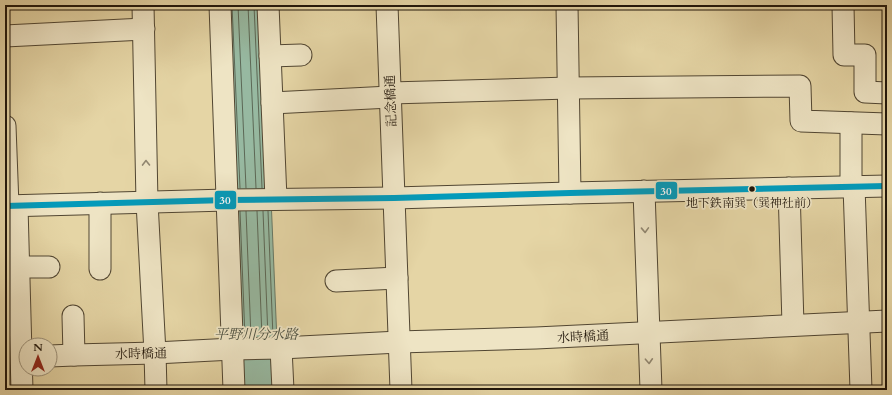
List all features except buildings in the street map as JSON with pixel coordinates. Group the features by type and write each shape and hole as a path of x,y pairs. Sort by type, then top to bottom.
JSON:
{"street":[{"path":"143,5 147,202 156,390"},
{"path":"220,5 234,349 234,390"},
{"path":"268,5 276,199"},
{"name":"記念橋通","path":"387,5 401,390"},
{"path":"567,5 570,193"},
{"path":"843,5 844,55 865,55 865,92 887,93"},
{"path":"5,36 144,29"},
{"path":"270,56 301,55"},
{"path":"272,103 390,95 569,88 800,86 801,121 887,124"},
{"path":"851,123 861,390"},
{"path":"5,126 10,206 19,267 12,310 22,390"},
{"path":"10,206 887,186"},
{"path":"789,188 793,325"},
{"path":"644,191 651,390"},
{"path":"100,203 100,269"},
{"path":"19,267 49,267"},
{"path":"336,281 397,278"},
{"path":"73,316 74,354"},
{"name":"水時橋通","path":"58,355 536,338 887,321"},
{"path":"280,348 283,390"}],"water":[{"name":"平野川分水路","path":"223,5 263,5 279,390 238,390"}],"transit line":[{"name":"30","path":"5,206 887,186"}],"place":[{"name":"地下鉄南巽（巽神社前）","path":"752,189"}]}
